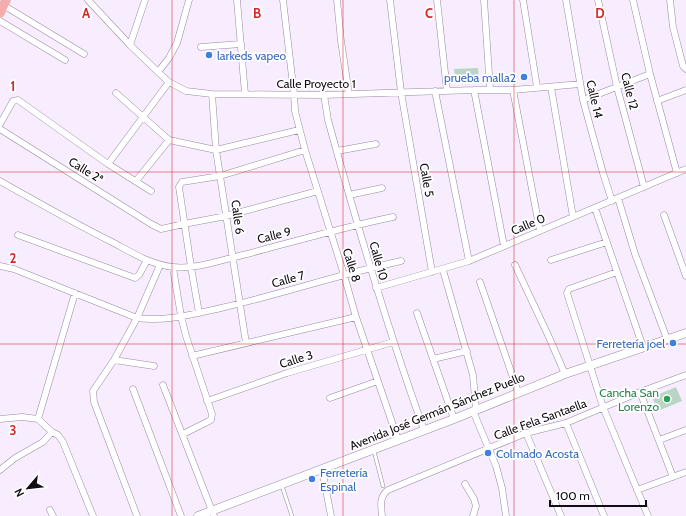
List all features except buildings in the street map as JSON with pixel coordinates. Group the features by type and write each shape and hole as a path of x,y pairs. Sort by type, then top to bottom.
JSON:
{"main road":[{"name":"Avenida José Germán Sánchez Puello","path":"198,516 213,513 282,484 565,374 686,333"}],"street":[{"name":"Calle Proyecto 1","path":"88,0 130,45 158,72 169,82 186,91 212,94 324,95 490,89 513,90 580,84"},
{"path":"130,45 145,0"},
{"path":"158,72 169,58 177,42 189,0"},
{"path":"237,0 245,94"},
{"name":"Calle 8","path":"283,0 294,94 294,111 356,317 398,440"},
{"path":"337,0 341,41 349,94"},
{"name":"Calle 5","path":"390,0 401,92 432,272"},
{"path":"437,0 447,91"},
{"path":"484,0 490,89"},
{"path":"523,0 537,87"},
{"name":"Calle 14","path":"566,0 583,100 603,173 615,200 667,339"},
{"name":"Calle 12","path":"598,0 618,87 644,186"},
{"path":"633,0 650,74 677,173"},
{"path":"670,0 673,27 683,66 686,69"},
{"path":"3,6 84,54"},
{"path":"0,21 65,60"},
{"path":"201,46 241,44"},
{"path":"583,100 650,74"},
{"path":"108,164 169,82"},
{"path":"551,87 573,217"},
{"path":"474,90 504,246"},
{"path":"513,90 540,231"},
{"path":"657,100 686,90"},
{"path":"435,91 469,261"},
{"path":"116,93 144,116 169,140 216,150 299,130"},
{"name":"Calle 6","path":"212,94 216,150 246,343"},
{"name":"Calle 10","path":"324,95 328,120 370,268 393,342 424,430"},
{"path":"0,124 13,101 16,100 108,164 151,191"},
{"name":"Calle 2ª","path":"0,129 151,224 161,229 184,224"},
{"path":"136,181 169,140"},
{"path":"337,151 376,144"},
{"path":"199,312 179,187 182,182 220,176 305,150"},
{"name":"Calle 0","path":"376,288 443,270 469,261 686,169"},
{"name":"Calle 9","path":"0,181 72,222 147,260 173,268 191,267 331,232 357,224 393,217"},
{"path":"349,195 382,188"},
{"path":"184,224 226,216 318,191"},
{"path":"595,208 644,347"},
{"path":"664,215 686,276"},
{"path":"18,235 131,277 137,278 147,260"},
{"path":"551,260 606,242"},
{"name":"Calle 7","path":"0,266 14,269 137,318 158,320 240,303 401,261"},
{"path":"137,516 94,402 93,391 114,360 137,318 160,265"},
{"path":"514,265 565,374"},
{"path":"173,268 181,316 192,356 212,414 211,420 183,434"},
{"path":"443,270 473,375 475,410 490,449 502,488 506,516"},
{"path":"617,272 568,291 567,293 603,407 648,516"},
{"path":"480,282 518,392"},
{"path":"38,419 75,293"},
{"path":"417,313 454,418"},
{"path":"192,356 356,317"},
{"name":"Calle 3","path":"207,401 287,373 393,342"},
{"path":"433,359 466,351"},
{"path":"114,360 154,366"},
{"name":"Calle Fela Santaella","path":"382,516 382,496 388,490 526,433 566,423 640,392 686,375"},
{"path":"330,398 378,381"},
{"path":"163,385 213,513"},
{"path":"133,389 181,516"},
{"path":"640,392 673,477"},
{"path":"0,419 22,417 38,419 52,432 58,435 92,516"},
{"path":"566,423 604,516"},
{"path":"659,440 686,430"},
{"path":"0,470 15,458 43,442 52,432"},
{"path":"526,433 561,516"},
{"path":"322,469 331,516"},
{"path":"637,490 686,472"},
{"path":"465,484 474,499 476,506 473,516"},
{"path":"50,510 53,516"}],"lane":[{"path":"374,449 383,486"},
{"path":"282,484 292,516"}],"green space":[{"path":"478,68 479,81 456,83 454,69"},
{"name":"Cancha San Lorenzo","path":"676,387 682,401 658,411 652,397"}],"place":[{"name":"larkeds vapeo","path":"209,55"},
{"name":"prueba malla2","path":"524,77"},
{"name":"Ferretería joel","path":"673,343"},
{"name":"Cancha San Lorenzo","path":"667,399"},
{"name":"Colmado Acosta","path":"488,453"},
{"name":"Ferretería Espinal","path":"312,479"}]}
